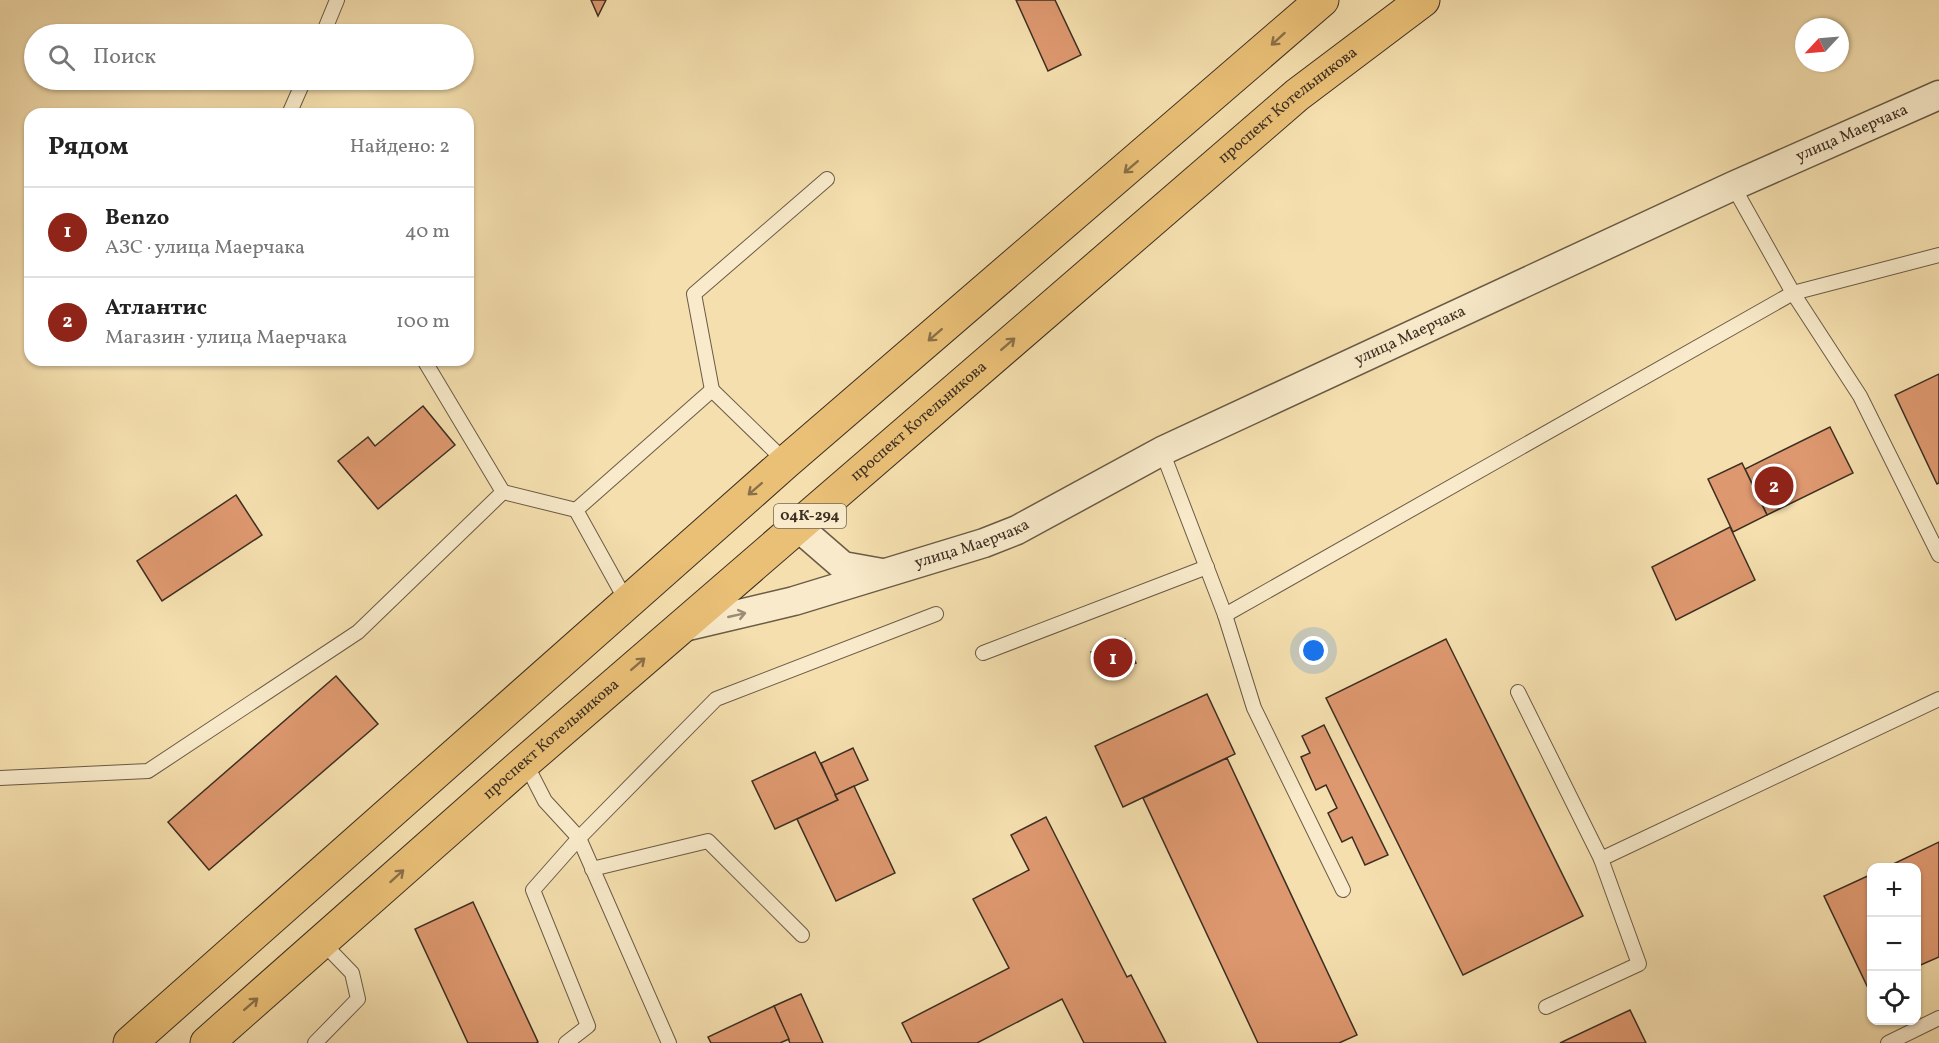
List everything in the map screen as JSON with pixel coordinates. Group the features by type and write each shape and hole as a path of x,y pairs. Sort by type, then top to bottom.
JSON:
{"highway":[{"name":"04К-294","path":"130,1043 786,462 1322,0"},
{"name":"проспект Котельникова","path":"207,1043 525,762 1297,94 1423,0"}],"street":[{"name":"улица Маерчака","path":"680,628 794,601 984,543 1017,530 1162,451 1733,186 1939,95"},
{"path":"798,527 843,566 884,574"}],"lane":[{"path":"327,24 337,0"},
{"path":"292,108 300,90"},
{"path":"786,462 712,390 694,294 827,179"},
{"path":"1733,186 1792,293 1860,396 1939,555"},
{"path":"1225,615 1792,293 1939,255"},
{"path":"428,366 503,492 576,510 627,602"},
{"path":"576,510 712,390"},
{"path":"1162,451 1225,615 1254,708 1343,890"},
{"path":"0,778 148,771 358,632 503,492"},
{"path":"983,653 1207,567"},
{"path":"566,1043 588,1026 533,890 579,838 716,699 936,614"},
{"path":"1518,692 1601,859 1639,964 1546,1007"},
{"path":"1601,859 1939,699"},
{"path":"525,762 545,801 579,838 669,1043"},
{"path":"592,869 708,841 802,935"},
{"path":"315,1043 358,999 352,973 322,942"},
{"path":"1888,1043 1939,1018"}],"building":[{"path":"591,0 606,0 598,16"},
{"path":"1016,0 1055,0 1081,55 1048,71"},
{"path":"1939,374 1939,483 1937,484 1895,395"},
{"path":"423,406 455,445 378,509 338,461 368,437 375,446"},
{"path":"1830,427 1853,473 1767,515 1745,469"},
{"path":"1742,463 1767,515 1733,532 1708,479"},
{"path":"236,495 262,535 162,601 137,561"},
{"path":"1730,527 1755,580 1676,620 1652,567"},
{"path":"1125,639 1136,663 1102,676 1091,652"},
{"path":"1446,639 1583,916 1463,975 1326,698"},
{"path":"336,676 378,724 209,870 168,822"},
{"path":"1207,694 1235,754 1123,807 1095,746"},
{"path":"1324,725 1388,855 1365,865 1352,837 1342,842 1328,813 1337,808 1326,785 1316,790 1301,757 1310,753 1302,736"},
{"path":"853,748 868,780 835,795 821,763"},
{"path":"815,752 838,800 775,829 752,781"},
{"path":"1227,758 1357,1035 1339,1043 1258,1043 1143,798"},
{"path":"854,786 895,873 836,901 797,819 838,800 835,795"},
{"path":"1046,817 1127,977 1131,975 1166,1043 1084,1043 1062,999 977,1043 912,1043 902,1023 1009,968 973,899 1029,870 1011,835"},
{"path":"1939,842 1939,957 1921,965 1921,863 1895,863"},
{"path":"1867,876 1867,986 1824,896"},
{"path":"473,902 538,1042 536,1043 468,1043 415,929"},
{"path":"801,994 823,1043 790,1043 774,1006"},
{"path":"774,1006 789,1039 780,1043 711,1043 708,1037"},
{"path":"1630,1010 1646,1043 1560,1043"}],"place":[{"name":"Атлантис","path":"1774,486"},
{"name":"Benzo","path":"1113,658"}]}
